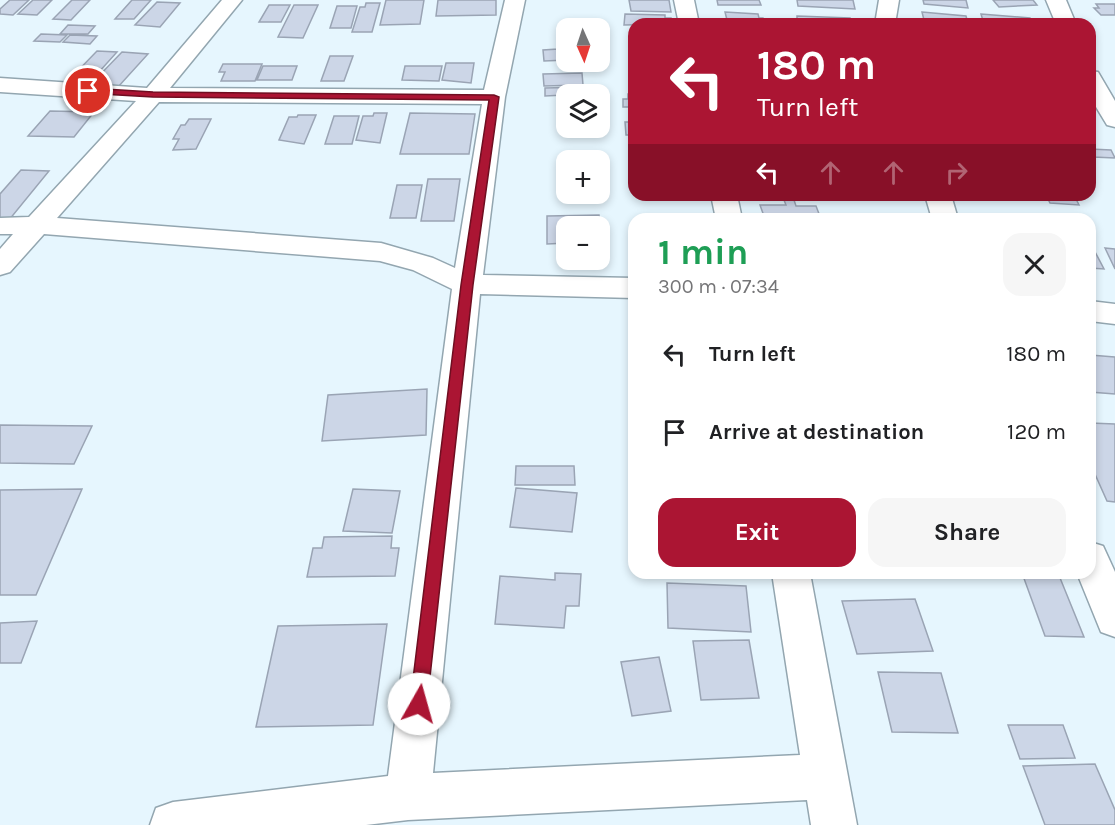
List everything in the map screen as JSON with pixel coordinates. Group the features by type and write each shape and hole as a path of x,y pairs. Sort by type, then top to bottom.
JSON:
{"street":[{"path":"0,266 153,95 232,0"},
{"path":"408,797 467,285 494,97 515,0"},
{"path":"684,0 688,18"},
{"path":"886,18 889,0"},
{"path":"1056,0 1064,18"},
{"path":"1096,69 1114,119"},
{"path":"0,85 153,95 494,97"},
{"path":"0,226 36,225 381,252 423,264 467,285 628,288"},
{"path":"1096,312 1115,314"},
{"path":"1096,573 1115,619"},
{"path":"792,579 834,825"},
{"path":"173,825 408,797 825,776"}],"building":[{"path":"10,0 29,0 13,15 0,14 0,9"},
{"path":"33,0 52,0 37,15 18,14"},
{"path":"72,0 90,0 71,20 53,19"},
{"path":"132,0 151,0 134,19 115,19"},
{"path":"386,0 424,0 420,24 380,25"},
{"path":"438,0 496,0 496,15 436,16"},
{"path":"629,0 669,0 671,12 631,11"},
{"path":"717,0 759,0 761,5 718,5"},
{"path":"797,0 853,0 855,9 798,6"},
{"path":"923,0 966,0 968,8 924,4"},
{"path":"993,0 1033,0 1037,5 999,7"},
{"path":"157,2 180,3 160,27 135,25"},
{"path":"366,3 380,3 372,32 352,32 360,7 365,7"},
{"path":"1096,4 1115,4 1115,15 1101,15 1094,8 1099,8"},
{"path":"269,5 290,5 281,22 259,22"},
{"path":"294,5 318,5 303,38 278,37"},
{"path":"337,6 357,6 351,28 330,28"},
{"path":"725,12 758,14 759,18 726,18"},
{"path":"922,12 966,16 966,18 924,18"},
{"path":"625,14 665,15 665,18 628,18 628,25 624,25"},
{"path":"981,14 1030,18 982,18"},
{"path":"797,16 850,18 797,18"},
{"path":"68,25 95,26 88,34 60,34"},
{"path":"41,34 67,35 60,42 34,41"},
{"path":"70,35 97,36 90,44 63,42"},
{"path":"556,49 556,60 544,61 543,50"},
{"path":"97,51 117,52 90,82 84,82 81,85 65,84"},
{"path":"122,52 148,54 118,87 90,85"},
{"path":"330,56 353,56 344,81 321,81"},
{"path":"446,63 474,63 471,83 442,80"},
{"path":"223,64 262,64 255,81 221,81 225,72 219,72"},
{"path":"263,66 297,66 292,80 257,80"},
{"path":"405,66 442,66 439,81 402,80"},
{"path":"582,73 583,84 544,86 543,74"},
{"path":"545,88 556,88 556,95 545,96"},
{"path":"623,99 628,99 628,107 623,107"},
{"path":"50,111 94,112 74,137 28,136"},
{"path":"374,113 387,113 380,143 356,140 363,116 373,116"},
{"path":"410,113 475,114 469,154 400,154"},
{"path":"316,115 304,144 279,140 289,117"},
{"path":"334,116 359,116 352,144 325,144"},
{"path":"189,119 211,119 196,149 173,150 179,139 173,139 181,125 185,125"},
{"path":"625,122 628,122 628,135 626,135"},
{"path":"1096,149 1111,150 1115,158 1096,157"},
{"path":"21,170 49,171 9,220 0,219 0,194"},
{"path":"428,179 460,179 454,221 421,221"},
{"path":"397,185 422,185 416,218 390,218"},
{"path":"784,201 794,201 796,206 816,206 819,213 763,213 760,205 786,205"},
{"path":"1049,201 1077,201 1079,205 1050,203"},
{"path":"599,215 599,216 556,216 556,244 547,244 547,216"},
{"path":"1105,248 1115,249 1115,269"},
{"path":"1096,254 1104,269 1096,268"},
{"path":"1096,355 1115,357 1115,394 1096,392"},
{"path":"427,389 426,435 322,441 328,395"},
{"path":"1096,423 1115,424 1115,502 1107,501 1096,476"},
{"path":"0,425 92,426 74,464 0,463"},
{"path":"516,466 574,466 575,485 515,485"},
{"path":"516,488 577,493 572,532 510,527"},
{"path":"82,489 36,595 0,595 0,490"},
{"path":"353,489 400,491 392,533 343,531"},
{"path":"392,536 391,548 399,548 395,576 307,577 313,548 322,548 324,537"},
{"path":"555,573 581,574 579,606 566,606 564,628 495,624 500,576 555,580"},
{"path":"1024,579 1060,579 1084,637 1045,636"},
{"path":"667,583 746,586 751,632 668,628"},
{"path":"915,599 933,651 857,654 842,601"},
{"path":"37,621 21,663 0,663 0,623"},
{"path":"387,624 373,725 256,727 278,626"},
{"path":"749,640 759,698 701,700 693,641"},
{"path":"659,657 671,711 632,716 621,662"},
{"path":"878,672 941,673 958,733 892,732"},
{"path":"1008,725 1063,725 1075,758 1020,759"},
{"path":"1095,764 1115,810 1115,825 1045,825 1023,766"}],"route":[{"path":"88,91 153,95 494,97 467,285 419,704"}]}
